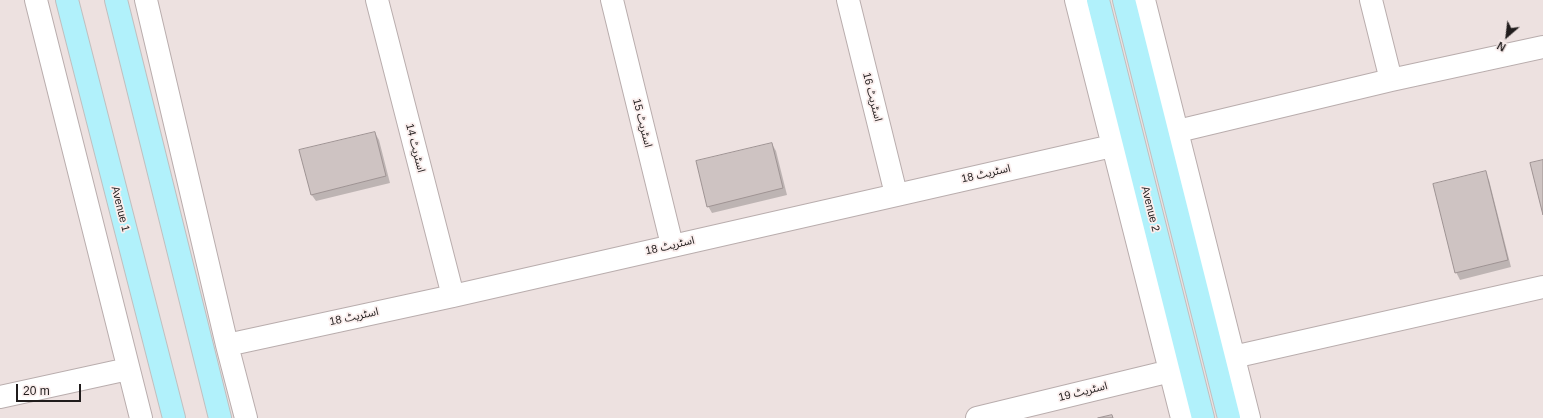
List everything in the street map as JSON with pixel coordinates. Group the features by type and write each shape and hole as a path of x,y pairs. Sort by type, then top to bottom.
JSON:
{"main road":[{"name":"Avenue 1","path":"67,0 174,418"},
{"path":"116,0 220,418"},
{"name":"Avenue 2","path":"1098,0 1203,418"},
{"path":"1124,0 1224,359 1229,418"}],"street":[{"path":"36,0 141,418"},
{"path":"146,0 227,345 246,418"},
{"name":"اسٹریٹ 14","path":"377,0 453,296"},
{"name":"اسٹریٹ 15","path":"612,0 672,246"},
{"name":"اسٹریٹ 16","path":"848,0 896,194"},
{"path":"1076,0 1182,418"},
{"path":"1144,0 1178,131 1224,359 1249,418"},
{"path":"1371,0 1391,80"},
{"path":"1178,131 1391,80 1543,47"},
{"name":"اسٹریٹ 18","path":"227,345 453,296 1112,146"},
{"path":"1224,359 1543,287"},
{"name":"اسٹریٹ 19","path":"977,418 1190,366"},
{"path":"0,397 128,369"}],"building":[{"path":"375,132 386,176 311,195 299,150"},
{"path":"772,143 783,188 707,207 696,161"},
{"path":"1543,160 1543,215 1530,163"},
{"path":"1486,171 1508,260 1455,273 1433,184"},
{"path":"1112,415 1113,418 1098,418"}]}
